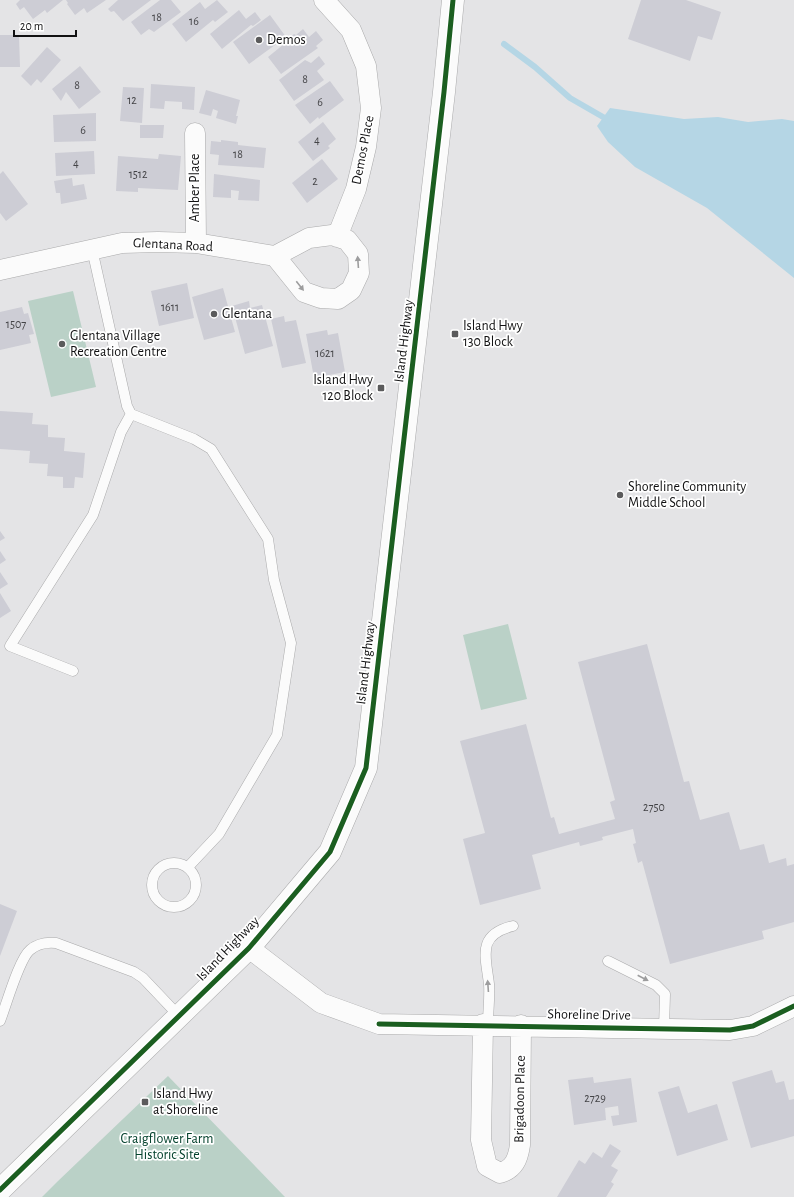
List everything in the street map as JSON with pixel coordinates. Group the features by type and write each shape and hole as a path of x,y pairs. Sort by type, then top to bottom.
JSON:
{"main road":[{"name":"Island Highway","path":"2,1190 249,948 330,852 366,768 426,257 453,0"}],"street":[{"name":"Demos Place","path":"324,0 350,30 366,66 371,108 366,147 356,189 338,237"},
{"name":"Amber Place","path":"195,133 196,244"},
{"path":"332,235 346,240 358,254 359,273 351,290 338,299 320,298 304,292 276,256 309,238 332,235"},
{"name":"Glentana Road","path":"0,270 92,248 122,243 158,242 196,244 276,256"},
{"name":"Shoreline Drive","path":"249,948 321,1003 379,1024 485,1024 730,1030 753,1026 794,1006"},
{"name":"Brigadoon Place","path":"485,1024 481,1140 487,1166 500,1173 509,1171 518,1157 520,1145 521,1025"}],"lane":[{"path":"92,248 127,406 131,414 194,439 211,449 268,539 274,580 291,643 277,736 219,834 188,867"},
{"path":"74,671 10,646 93,515 121,432 131,414"},
{"path":"175,862 188,867 196,879 195,894 186,905 172,908 159,902 151,890 152,876 161,865 175,862"},
{"path":"485,1024 489,985 485,963 485,948 492,936 504,928 513,926"},
{"path":"0,1021 24,956 37,945 46,942 56,943 134,972 143,978 179,1016"},
{"path":"608,961 656,985 665,994 664,1028"}],"green space":[{"name":"Glentana Village Recreation Centre","path":"73,291 96,387 51,397 28,301"},
{"path":"508,624 527,699 481,710 463,635"},
{"name":"Craigflower Farm Historic Site","path":"168,1076 285,1197 42,1197 58,1181"}],"water":[{"path":"610,108 684,119 718,117 748,122 782,119 794,121 794,278 707,208 635,167 608,142 597,126"}],"building":[{"path":"20,0 63,0 47,13 45,10 33,19 24,7 20,10 16,4"},
{"path":"66,0 106,0 87,13 84,8 75,15 67,4 68,3"},
{"path":"118,0 151,0 123,21 114,11 111,12 108,9"},
{"path":"160,0 171,0 181,12 154,32 149,29 141,35 131,22"},
{"path":"217,0 228,12 215,22 213,20 186,42 172,24 200,2 205,9"},
{"path":"641,0 686,0 721,12 712,40 698,36 690,61 628,39"},
{"name":"Demos","path":"239,10 246,19 255,12 261,20 253,26 251,25 222,49 210,34"},
{"name":"Demos","path":"270,15 286,37 249,64 233,42"},
{"name":"Demos","path":"303,29 309,37 316,31 323,40 316,46 318,48 281,74 268,57 294,34 296,35"},
{"path":"0,35 19,35 20,67 0,67"},
{"path":"47,47 61,60 41,83 37,79 31,86 21,76"},
{"name":"Demos","path":"319,56 325,64 317,71 324,80 294,101 279,80 305,60 311,63"},
{"path":"80,66 101,92 79,109 66,92 61,101 52,89"},
{"name":"Demos","path":"330,81 344,100 310,124 295,105"},
{"path":"151,84 195,87 194,110 182,109 182,102 165,101 164,109 150,108"},
{"path":"123,87 144,88 142,123 120,121"},
{"path":"206,90 240,100 236,116 238,116 236,124 216,118 218,111 213,109 211,116 199,113"},
{"path":"96,113 96,141 54,142 53,115"},
{"path":"323,122 336,139 328,146 330,148 313,161 298,142"},
{"path":"140,125 164,125 163,138 140,138"},
{"path":"221,140 238,142 238,145 266,148 264,168 218,165 219,155 210,154 211,141 221,142"},
{"path":"94,151 95,174 56,176 55,153"},
{"path":"159,154 181,156 178,190 138,188 138,192 116,191 118,156 158,159"},
{"path":"322,159 338,179 307,203 292,183"},
{"path":"3,171 28,204 6,221 0,213 0,174"},
{"path":"214,174 260,180 259,201 238,200 239,191 231,190 231,198 213,197"},
{"path":"72,178 73,186 84,184 87,199 61,204 60,193 56,193 54,181"},
{"name":"Glentana","path":"187,283 194,318 159,326 151,291"},
{"name":"Glentana","path":"223,288 235,332 204,340 192,297"},
{"name":"Glentana","path":"249,301 250,308 262,305 273,346 245,354 232,306"},
{"name":"Glentana Village Recreation Centre","path":"22,307 24,314 28,313 34,334 29,335 31,343 0,350 0,312"},
{"name":"Glentana","path":"284,316 285,322 296,320 306,363 282,368 271,319"},
{"name":"Glentana","path":"327,330 328,335 338,333 345,372 314,378 306,334"},
{"path":"0,411 33,413 32,424 48,425 48,437 65,438 64,451 85,453 83,478 75,477 74,488 63,488 63,477 47,476 48,464 29,463 30,451 0,449"},
{"path":"0,531 5,538 0,541"},
{"path":"0,551 6,560 0,564"},
{"path":"0,572 8,584 0,589"},
{"path":"0,593 11,611 0,618"},
{"path":"647,644 684,782 689,781 700,820 729,812 740,850 764,844 769,863 786,858 787,866 794,864 794,922 762,931 764,939 670,964 642,861 638,863 633,844 636,843 633,829 602,837 603,840 580,846 579,842 532,855 541,889 480,905 463,839 485,833 460,741 526,724 551,818 554,817 559,834 615,819 610,802 615,800 578,662"},
{"path":"0,904 17,911 0,956"},
{"path":"772,1070 776,1083 784,1081 789,1100 794,1099 794,1136 751,1148 732,1082"},
{"path":"593,1077 594,1083 631,1078 637,1122 613,1126 611,1116 619,1115 618,1106 605,1108 606,1120 574,1125 568,1080"},
{"path":"679,1086 688,1113 717,1104 728,1140 677,1156 658,1092"},
{"path":"610,1144 621,1151 611,1166 618,1170 611,1182 614,1184 606,1197 557,1197 579,1160 585,1164 593,1152 602,1158"}],"waterway":[{"path":"504,44 535,67 570,98 610,121"}],"cycle path":[{"path":"0,1190 249,948 330,852 366,768 444,92 453,0"},
{"path":"379,1024 730,1030 753,1026 794,1006"}],"place":[{"name":"Demos","path":"259,40"},
{"name":"Glentana","path":"214,314"},
{"name":"Island Hwy 130 Block","path":"455,334"},
{"name":"Glentana Village Recreation Centre","path":"62,344"},
{"name":"Island Hwy 120 Block","path":"381,388"},
{"name":"Shoreline Community Middle School","path":"620,495"},
{"name":"Island Hwy at Shoreline","path":"145,1102"}]}
